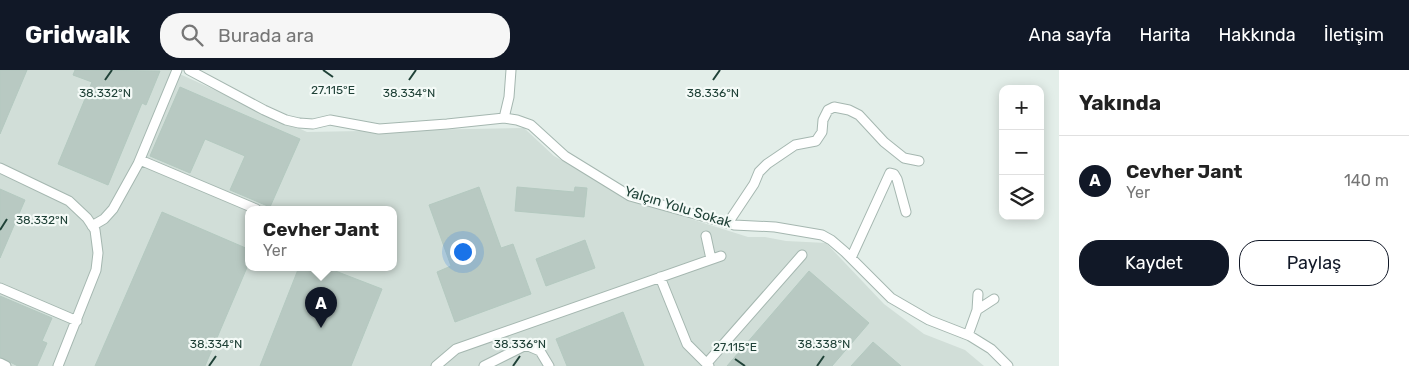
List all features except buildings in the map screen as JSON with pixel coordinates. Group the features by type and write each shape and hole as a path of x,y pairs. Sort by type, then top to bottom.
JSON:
{"street":[{"path":"92,226 104,219 114,209 140,160 177,70"},
{"name":"Yalçın Yolu Sokak","path":"189,70 264,110 286,120 299,123 313,124 330,120 379,129 504,118 531,125 565,156 630,196 728,223 822,235 831,240 851,258 891,298 929,320 968,336 991,349 1008,366"},
{"path":"504,118 510,89 511,70"},
{"path":"728,223 754,184 759,172 794,145 816,141 822,132 823,120 828,110 834,107 849,110 859,115 884,142 904,158 919,161"},
{"path":"140,160 249,206"},
{"path":"0,168 68,201 87,218 95,230 98,253 96,270 58,366"},
{"path":"851,258 890,173 894,174 897,179 906,212"},
{"path":"441,364 456,350 716,257 706,236"},
{"path":"660,277 687,344 708,365 802,255"},
{"path":"0,288 77,321"},
{"path":"968,336 977,310 978,294"},
{"path":"977,310 994,299"},
{"path":"484,366 526,345 540,351 549,366"},
{"path":"0,364 6,366"}],"shaded area":[{"path":"0,70 171,70 307,132 524,128 554,156 637,202 748,237 826,243 884,304 924,334 965,350 984,366 0,366"}],"place":[{"name":"Cevher Jant","path":"321,328"}]}
